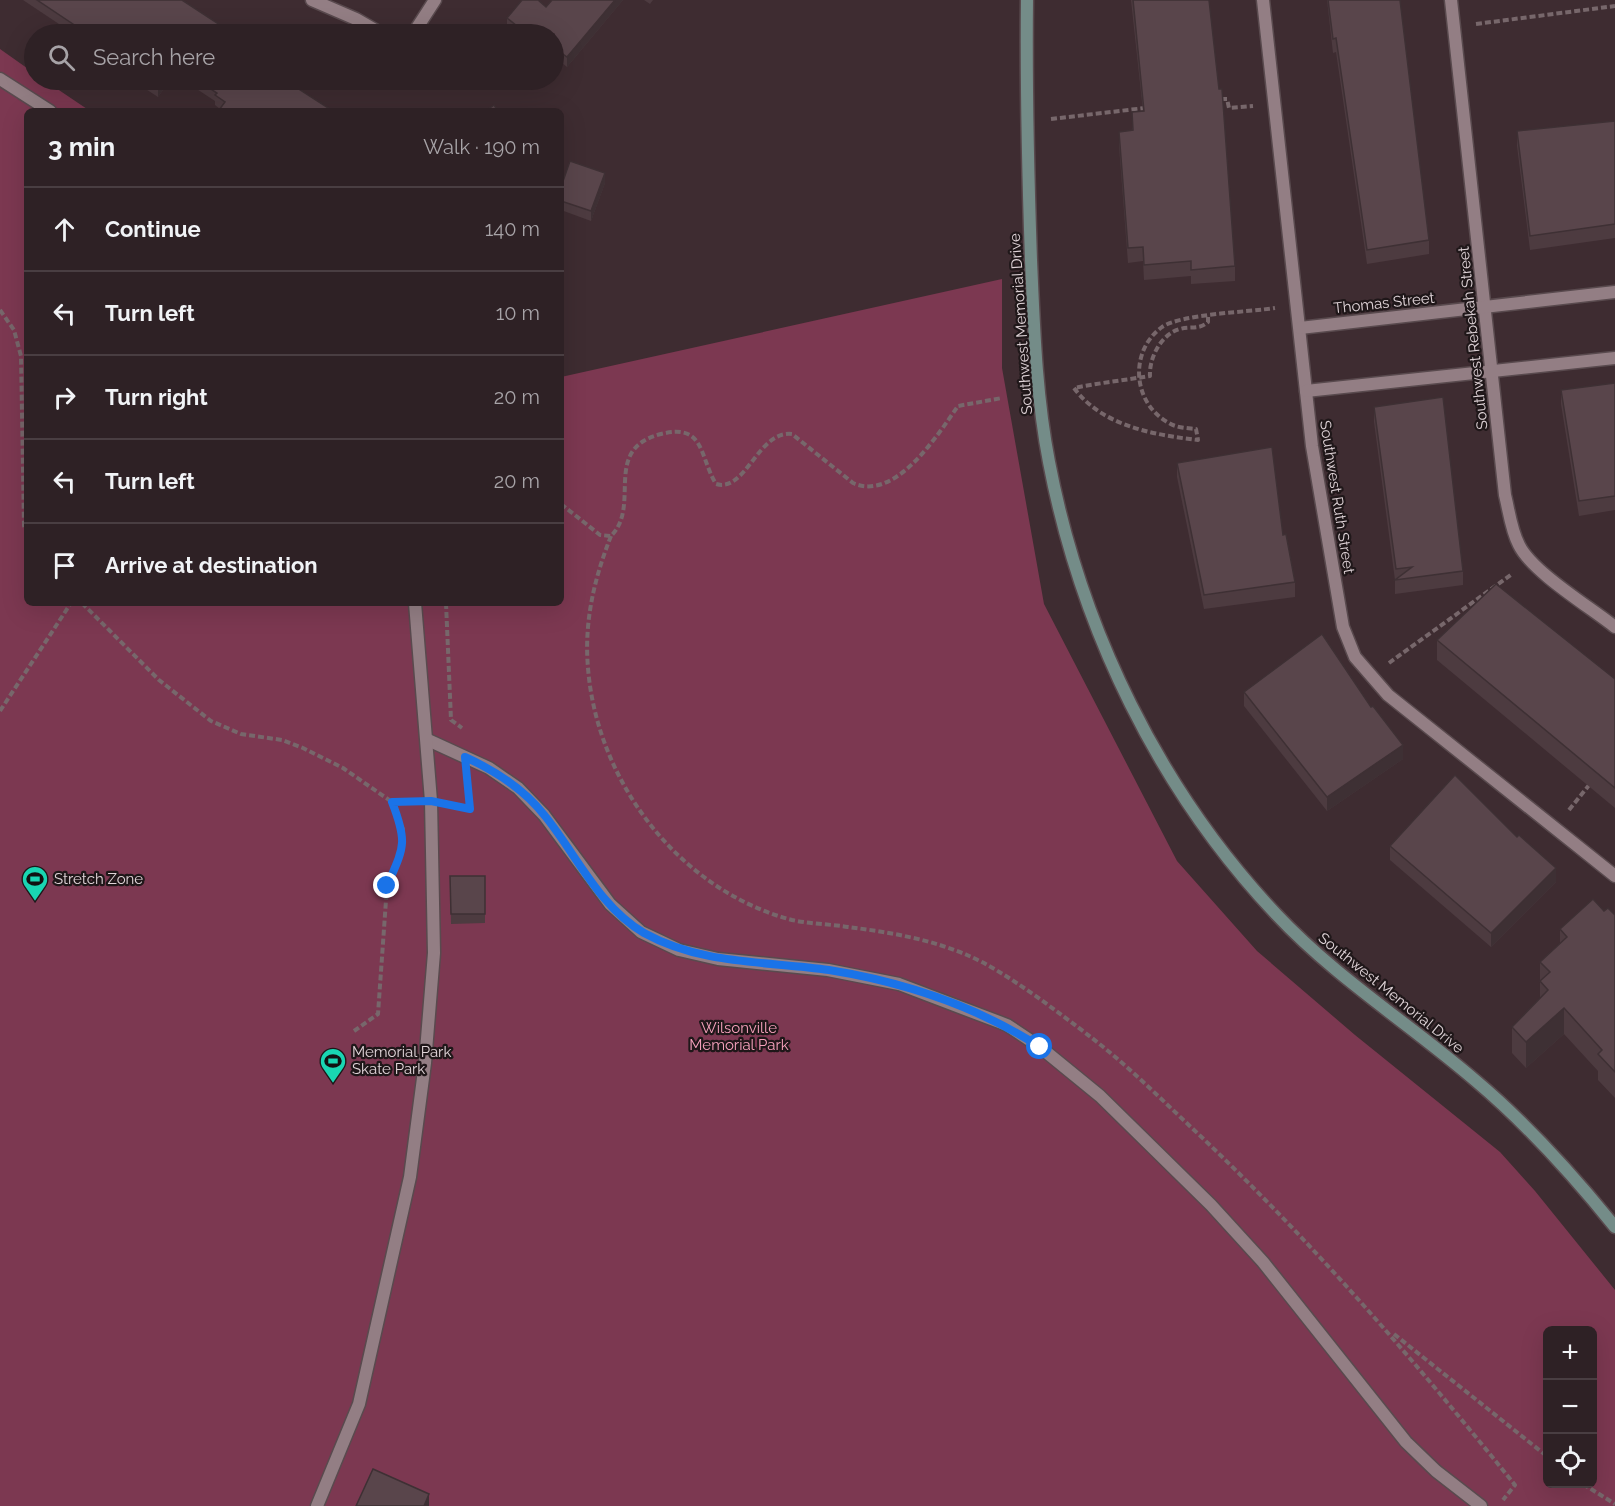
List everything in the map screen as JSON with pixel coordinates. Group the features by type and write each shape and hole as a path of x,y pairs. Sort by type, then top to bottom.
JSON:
{"street":[{"path":"312,0 365,24"},
{"path":"419,24 435,0"},
{"name":"Southwest Memorial Drive","path":"1027,0 1026,122 1038,393 1049,463 1072,556 1094,622 1140,721 1192,807 1221,849 1276,914 1340,975 1473,1078 1514,1115 1615,1227"},
{"name":"Southwest Ruth Street","path":"1263,0 1312,446 1344,627 1355,657 1388,696 1556,826 1615,876"},
{"name":"Southwest Rebekah Street","path":"1451,0 1505,495 1513,530 1519,545 1530,561 1615,627"},
{"path":"0,79 45,108"},
{"name":"Thomas Street","path":"1300,328 1615,292"},
{"path":"1306,391 1615,358"},
{"path":"317,1506 359,1404 410,1177 425,1063 434,953 431,801 428,740 415,606"},
{"path":"428,740 489,768 518,788 544,815 610,904 642,932 679,950 718,959 828,970 899,984 1007,1025 1040,1047 1100,1096 1211,1205 1263,1262 1406,1442 1443,1478 1481,1506"}],"path":[{"path":"1454,26 1615,6"},
{"path":"1215,100 1227,99 1229,108 1275,103"},
{"path":"1026,122 1156,107"},
{"path":"1208,317 1208,322 1202,328 1179,329 1168,336 1151,361 1150,376 1138,378 1074,388 1084,402 1131,427 1159,436 1198,440 1196,429 1175,426 1157,414 1146,402 1138,378 1141,359 1150,339 1162,327 1177,320 1276,308"},
{"path":"0,310 14,330 21,356 24,526"},
{"path":"1002,398 958,406 937,436 915,461 882,486 861,487 853,483 792,434 782,433 772,439 733,482 724,486 716,484 698,439 687,432 670,432 647,438 635,447 627,461 620,527 611,536 597,572 590,603 588,668 592,699 611,760 643,816 663,841 699,872 754,905 793,920 874,930 969,956 1053,1009 1131,1071 1251,1184 1386,1328 1515,1485 1498,1506"},
{"path":"564,506 600,535 611,536"},
{"path":"1370,677 1530,561"},
{"path":"0,711 69,606"},
{"path":"85,606 159,681 211,721 241,734 282,740 303,748 343,768 392,802 403,830 403,850 387,886 378,1014 354,1031"},
{"path":"392,802 431,801 470,809 465,731 451,720 446,606"},
{"path":"1556,826 1593,780"},
{"path":"1386,1328 1543,1454"},
{"path":"1589,1488 1615,1504"}],"green space":[{"name":"Wilsonville Memorial Park","path":"0,49 24,66 24,90 59,90 86,108 24,108 24,606 564,606 564,376 1002,279 1002,368 1044,604 1177,861 1257,951 1355,1035 1500,1152 1535,1191 1615,1290 1615,1506 0,1506"}],"building":[{"path":"37,0 182,0 219,24 73,24"},
{"path":"522,0 538,0 546,7 552,0 615,0 567,57 564,55 564,24 514,24 507,18"},
{"path":"1133,0 1209,0 1219,89 1222,89 1235,266 1191,270 1191,261 1144,265 1143,247 1128,248 1119,132 1133,130 1132,112 1144,111"},
{"path":"1328,0 1400,0 1429,240 1367,250 1336,38 1333,39"},
{"path":"212,90 300,90 328,108 220,108 225,102 215,95 217,93"},
{"path":"1615,121 1615,224 1530,236 1517,131"},
{"path":"570,161 605,173 591,211 564,202 564,178"},
{"path":"1615,383 1615,496 1579,501 1561,390"},
{"path":"1443,397 1463,571 1395,580 1412,567 1396,569 1374,407"},
{"path":"1272,447 1283,535 1286,534 1295,582 1204,595 1177,463"},
{"path":"1496,584 1615,679 1615,788 1437,640"},
{"path":"1322,634 1371,707 1373,706 1403,745 1327,797 1244,692"},
{"path":"1455,775 1517,837 1519,835 1556,868 1491,933 1390,846"},
{"path":"450,876 485,876 485,914 451,914"},
{"path":"1593,899 1604,911 1608,908 1615,915 1615,1072 1598,1054 1602,1050 1564,1008 1526,1042 1512,1027 1548,990 1540,981 1550,972 1540,962 1567,937 1560,929"},
{"path":"373,1469 429,1494 424,1506 356,1506"}],"place":[{"name":"Stretch Zone","path":"35,902"},
{"name":"Memorial Park Skate Park","path":"333,1084"}],"route":[{"path":"387,886 403,850 403,830 392,802 431,801 470,809 465,757 489,768 518,788 544,815 610,904 642,932 679,950 718,959 828,970 899,984 1007,1025 1040,1047"}]}
